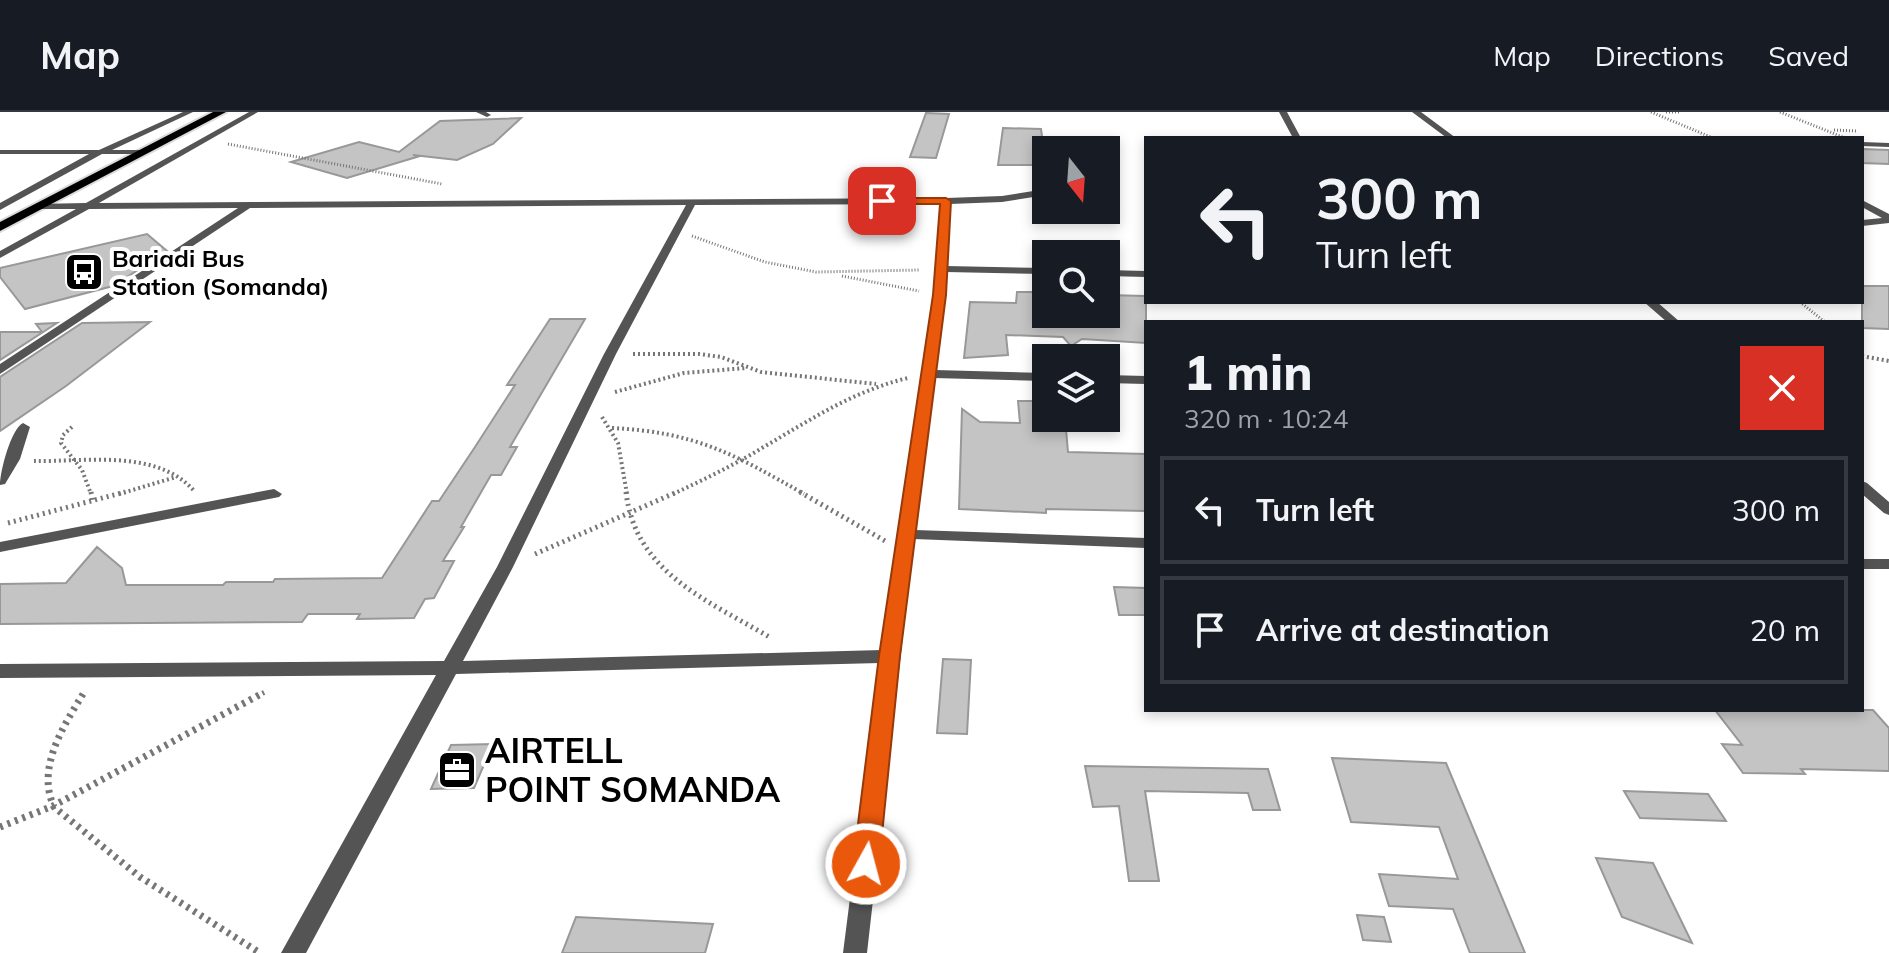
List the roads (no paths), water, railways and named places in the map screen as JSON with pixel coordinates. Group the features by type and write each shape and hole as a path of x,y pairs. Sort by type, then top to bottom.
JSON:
{"highway":[{"path":"0,227 221,112"}],"street":[{"path":"0,207 100,152 189,112"},
{"path":"0,255 254,112"},
{"path":"1283,112 1296,136"},
{"path":"1416,112 1449,136"},
{"path":"1864,144 1889,145"},
{"path":"0,152 142,152"},
{"path":"40,206 946,201 1002,199 1032,194"},
{"path":"855,953 890,656 939,295 946,201"},
{"path":"293,953 505,567 610,354 692,202"},
{"path":"1864,204 1889,219"},
{"path":"0,370 249,205"},
{"path":"1864,223 1889,219"},
{"path":"941,269 1032,271"},
{"path":"1120,273 1144,274"},
{"path":"1652,304 1672,320"},
{"path":"928,374 1032,377"},
{"path":"1120,379 1144,380"},
{"path":"0,481 13,459 23,427"},
{"path":"1864,488 1889,510"},
{"path":"0,547 274,494"},
{"path":"905,543 1144,543"},
{"path":"1864,564 1889,564"},
{"path":"0,671 448,668 890,656"}],"place":[{"name":"Bariadi Bus Station (Somanda)","path":"84,272"},
{"name":"AIRTELL POINT SOMANDA","path":"457,770"}]}
